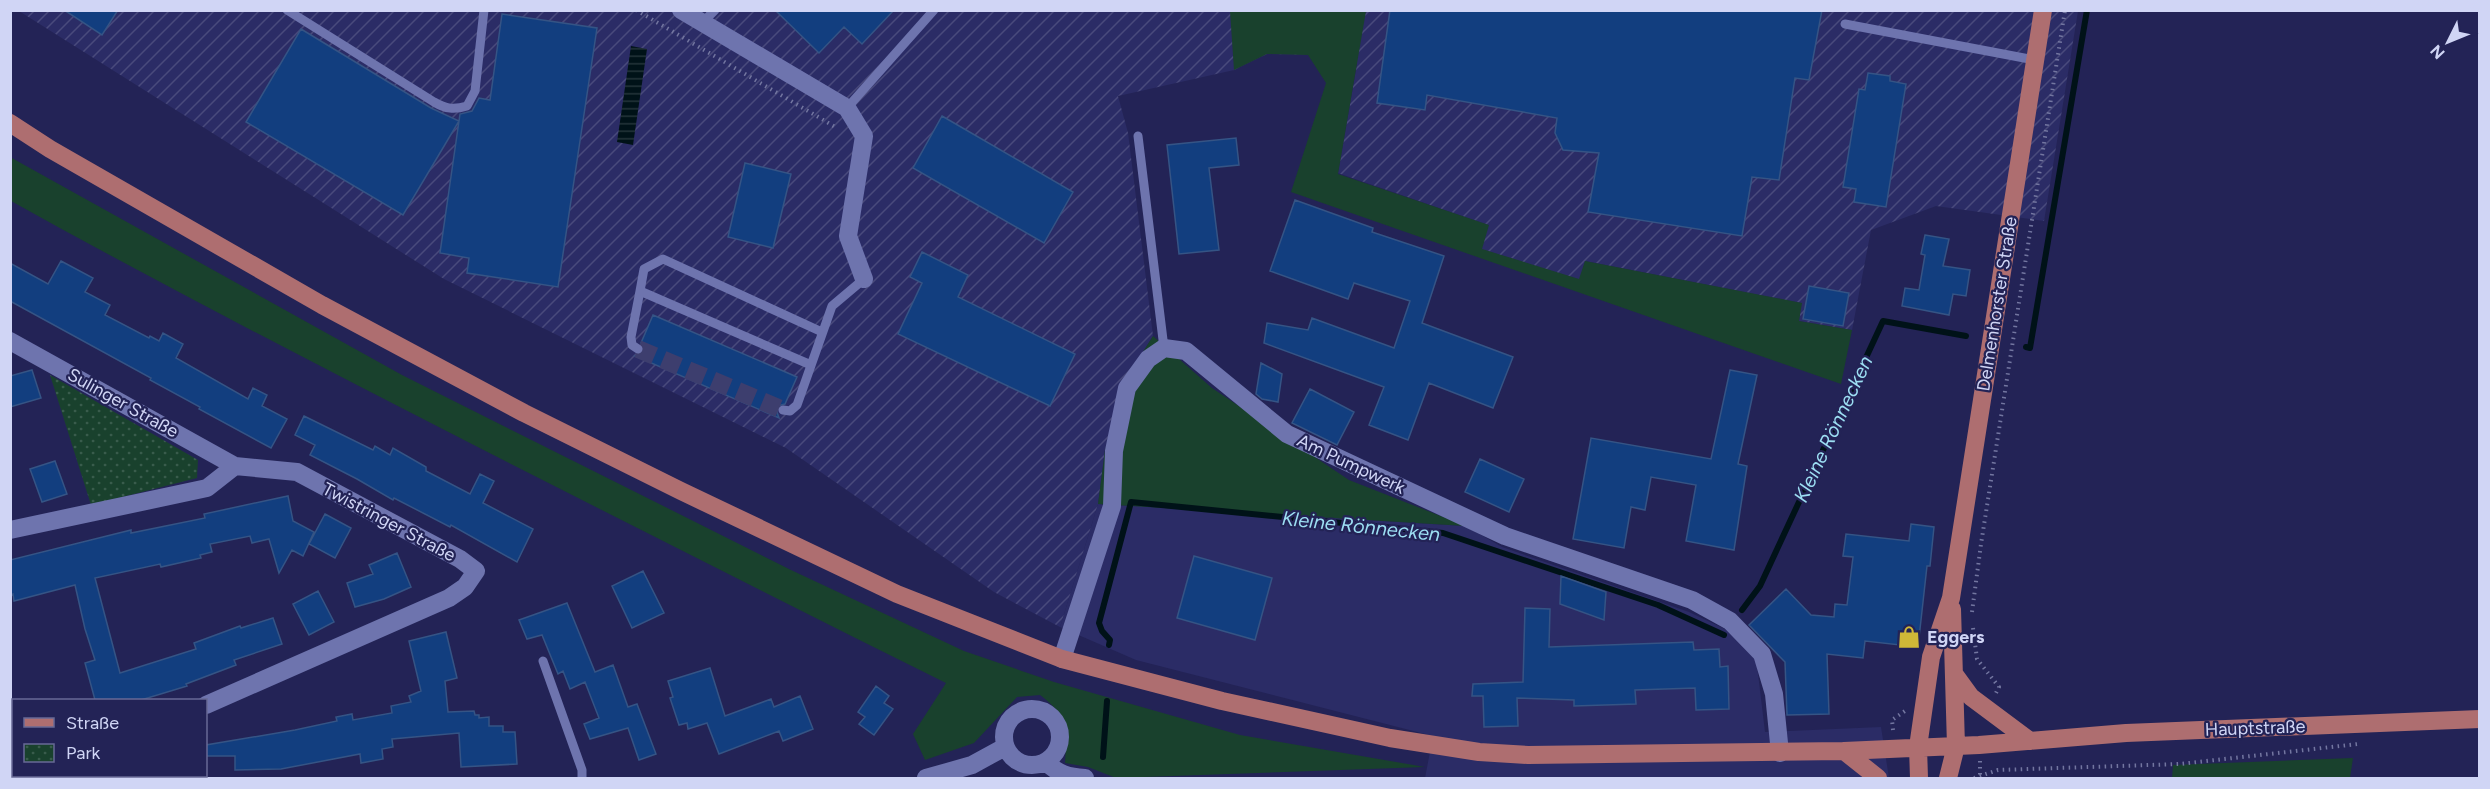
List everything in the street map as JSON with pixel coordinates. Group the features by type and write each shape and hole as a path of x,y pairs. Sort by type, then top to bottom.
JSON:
{"main road":[{"name":"Delmenhorster Straße","path":"1919,778 1918,747 1931,657 1951,598 2043,10"},
{"name":"Hauptstraße","path":"10,123 50,149 322,304 524,413 681,491 897,594 1062,658 1222,701 1390,738 1479,752 1528,755 1844,751 1979,745 2126,733 2480,719"},
{"name":"Delmenhorster Straße","path":"1948,778 1956,746 1951,598"},
{"path":"1955,675 1971,697 2030,741"},
{"path":"1844,751 1878,778"}],"street":[{"path":"681,10 709,17 847,108 864,136 848,236 864,279"},
{"name":"Sulinger Straße","path":"10,341 235,466"},
{"path":"1062,658 1112,506 1114,451 1127,388 1148,359 1164,348"},
{"name":"Am Pumpwerk","path":"1164,348 1186,351 1287,435 1506,536 1692,600 1730,621 1762,654 1774,694 1780,753"},
{"path":"10,530 207,488 235,466"},
{"name":"Twistringer Straße","path":"207,705 449,598 465,587 476,572 460,559 297,472 235,466"},
{"path":"1033,708 1042,710 1057,723 1060,735 1058,750 1046,762 1030,765 1019,762 1010,755 1005,747 1004,732 1008,722 1015,714 1033,708"},
{"path":"926,778 972,765 1005,747"},
{"path":"1046,762 1056,772 1067,777 1085,778"}],"lane":[{"path":"287,10 444,108 456,110 467,106 475,91 484,10"},
{"path":"847,108 934,10"},
{"path":"1845,24 2035,60"},
{"path":"1138,136 1164,348"},
{"path":"638,349 632,345 630,337 644,269 663,259 822,332"},
{"path":"783,410 790,411 797,405 832,306 864,279"},
{"path":"640,291 811,365"},
{"path":"543,661 582,770 582,778"}],"path":[{"path":"636,10 836,128 864,136"},
{"path":"1972,616 1981,544 2065,10"},
{"path":"1973,627 1977,659 1999,687 1995,697 1985,709"},
{"path":"1974,778 1998,770 2180,764 2363,744"},
{"path":"1979,745 1980,775"}],"shaded area":[{"path":"19,11 2078,11 2044,221 1936,206 1871,230 1852,330 1799,321 1801,303 1585,261 1580,280 1481,249 1488,225 1338,173 1357,64 1309,55 1267,54 1234,70 1118,96 1128,133 1153,336 1141,355 1105,450 1098,504 1060,627 994,592 786,448 444,279"},
{"path":"631,46 647,49 633,145 617,142"},
{"path":"1098,504 1466,526 1502,547 1689,612 1725,629 1756,657 1765,732 1881,727 1889,778 1425,778 1433,736 1136,660 1060,627"}],"green space":[{"path":"1230,11 1366,11 1338,174 1489,225 1482,249 1579,279 1585,261 1802,303 1799,321 1852,330 1841,384 1291,192 1326,83 1308,55 1267,54 1234,70"},
{"path":"10,157 402,375 791,570 964,651 1054,682 1240,735 1425,767 1116,778 1088,767 1065,763 1065,724 1057,711 1040,695 1017,697 974,743 925,760 913,734 946,683 350,381 180,293 11,201"},
{"path":"1153,336 1212,388 1349,480 1466,526 1098,504 1105,450 1141,355"},
{"path":"50,375 198,460 197,478 91,505"},
{"path":"2353,758 2350,778 2172,778 2173,765"}],"building":[{"path":"64,10 118,10 102,35"},
{"path":"775,10 894,10 862,44 844,27 819,53"},
{"path":"1390,10 1822,10 1809,80 1795,78 1779,180 1752,177 1742,236 1588,212 1599,153 1563,150 1555,133 1557,118 1427,95 1425,110 1377,103"},
{"path":"502,14 597,28 558,287 467,273 469,258 440,253 460,114 472,111 479,98 490,100"},
{"path":"301,29 431,108 459,121 403,215 246,122"},
{"path":"1868,73 1890,76 1890,81 1906,84 1886,207 1854,202 1856,189 1843,187 1859,89 1865,90"},
{"path":"942,116 1073,192 1044,243 913,168"},
{"path":"1236,138 1239,165 1209,168 1219,250 1179,254 1167,145"},
{"path":"745,163 791,174 773,248 728,237"},
{"path":"1295,200 1373,228 1372,232 1444,256 1422,323 1513,357 1493,408 1429,383 1408,440 1369,425 1384,387 1264,343 1267,323 1308,330 1312,318 1394,348 1410,301 1354,283 1348,299 1270,271"},
{"path":"1925,235 1949,239 1943,266 1970,270 1966,296 1953,294 1949,315 1902,306 1905,288 1919,290 1925,255 1921,254"},
{"path":"922,252 968,275 958,297 1075,354 1050,406 898,334 922,283 910,277"},
{"path":"61,261 93,278 85,292 110,305 105,315 149,338 150,336 159,341 163,333 183,344 176,358 248,399 253,388 267,395 262,406 287,419 271,448 199,409 200,407 150,380 151,378 10,301 10,263 48,284"},
{"path":"1809,286 1849,293 1843,326 1803,319"},
{"path":"653,315 797,377 785,404 777,406 779,418 635,356 644,352 641,343"},
{"path":"1261,363 1282,374 1278,402 1262,399 1256,394"},
{"path":"32,370 41,398 10,407 10,376"},
{"path":"1730,370 1757,375 1738,464 1747,466 1734,550 1686,541 1696,485 1651,477 1645,510 1631,507 1624,548 1573,539 1591,438 1711,459"},
{"path":"1310,389 1354,412 1337,445 1292,423"},
{"path":"304,416 373,450 375,446 390,455 393,448 426,467 426,471 470,494 480,474 494,481 483,503 533,529 517,562 451,525 450,527 394,498 393,500 310,455 315,445 295,435"},
{"path":"1480,459 1524,479 1509,512 1465,492"},
{"path":"55,461 67,494 42,502 30,469"},
{"path":"288,496 293,521 314,532 303,556 292,550 279,573 269,539 252,543 250,536 210,544 212,552 200,555 201,558 95,578 120,673 196,649 194,643 240,626 241,628 273,618 282,644 234,660 236,665 186,684 187,686 144,699 95,699 85,663 95,660 75,585 14,601 13,594 10,595 10,560 131,530 131,533 205,518 204,514"},
{"path":"325,514 351,528 335,558 309,544"},
{"path":"1911,524 1934,527 1918,647 1865,641 1863,658 1827,654 1829,714 1787,715 1785,662 1749,625 1786,589 1811,615 1834,617 1835,604 1847,605 1853,557 1843,556 1846,534 1909,541"},
{"path":"397,553 411,587 384,599 355,607 347,583 373,574 369,565"},
{"path":"1194,556 1272,578 1255,640 1177,618"},
{"path":"643,571 664,613 632,628 612,586"},
{"path":"1561,576 1606,592 1604,620 1560,604"},
{"path":"318,591 334,622 309,635 293,604"},
{"path":"567,603 595,672 613,665 628,707 637,704 656,754 639,760 628,728 590,739 584,724 599,718 585,682 570,689 563,671 558,674 542,635 527,639 519,620"},
{"path":"1525,608 1550,609 1549,647 1693,642 1694,650 1719,649 1720,667 1728,666 1729,709 1696,710 1695,688 1635,690 1636,704 1574,706 1574,700 1517,698 1518,726 1484,727 1483,696 1472,696 1473,684 1523,682"},
{"path":"446,632 457,678 445,681 448,712 474,711 479,718 489,717 489,726 503,726 503,732 515,732 517,764 461,767 459,733 392,739 393,747 382,749 383,759 361,763 360,754 281,769 235,770 235,756 207,756 207,745 295,730 337,721 336,717 352,714 353,720 392,713 391,706 411,702 409,696 421,691 409,641"},
{"path":"710,668 725,716 771,699 774,707 800,696 813,729 783,741 779,731 719,754 707,723 688,729 687,723 679,725 670,698 673,697 668,681"},
{"path":"876,686 889,696 884,703 893,709 874,735 859,724 865,717 858,712"}],"waterway":[{"name":"Kleine Rönnecken","path":"2026,347 2030,348 2087,10"},
{"name":"Kleine Rönnecken","path":"1742,610 1760,586 1883,321 1966,336"},
{"name":"Kleine Rönnecken","path":"1109,645 1110,640 1102,631 1099,623 1131,502 1443,533 1658,605 1724,635"},
{"name":"Kleine Rönnecken","path":"1103,757 1107,701"}],"tunnel":[{"path":"638,349 783,410"}],"place":[{"name":"Eggers","path":"1909,637"}]}
